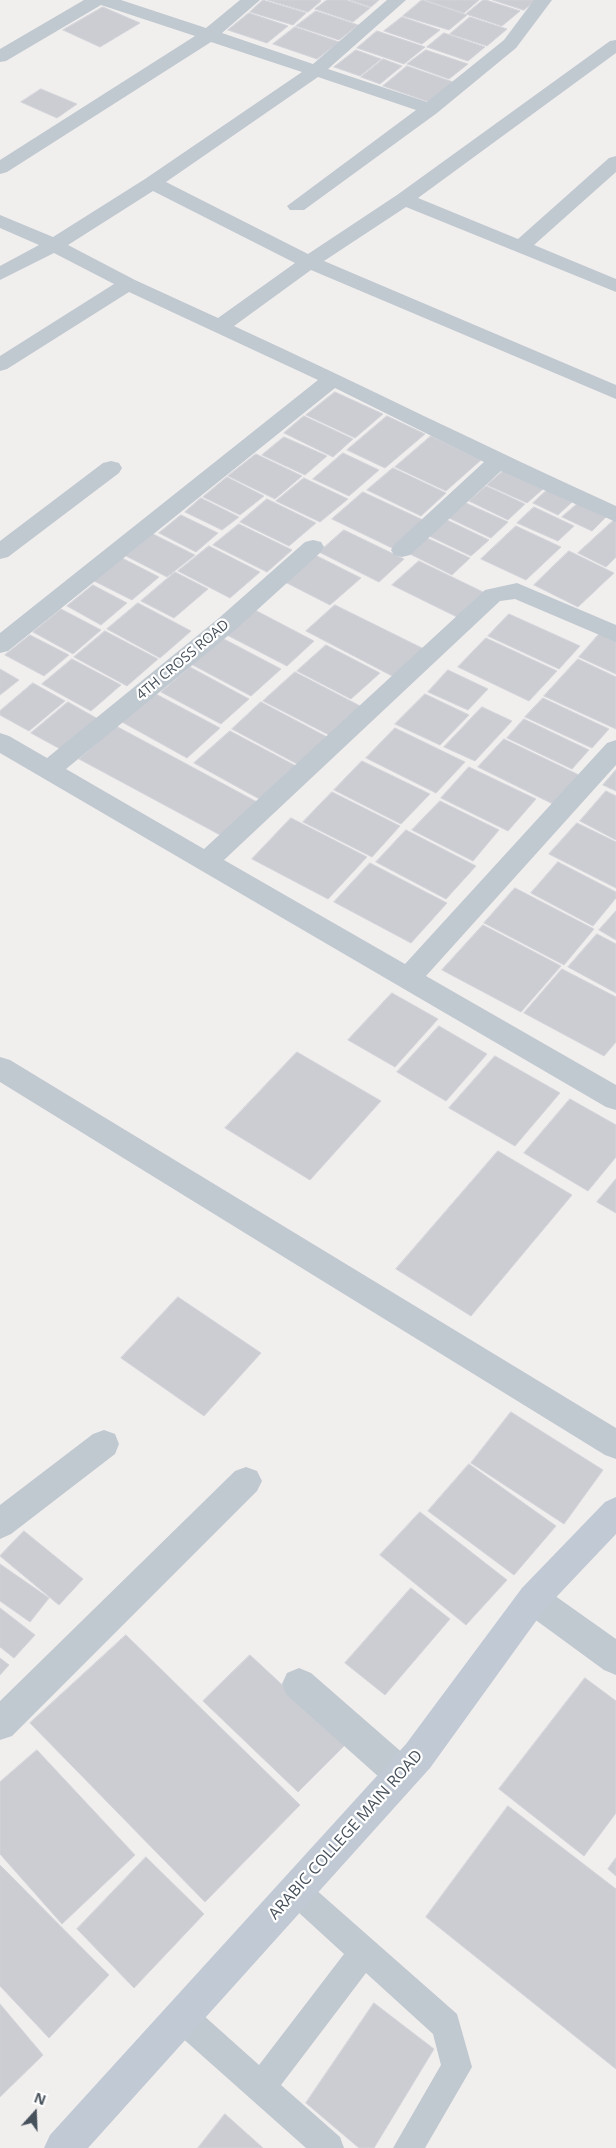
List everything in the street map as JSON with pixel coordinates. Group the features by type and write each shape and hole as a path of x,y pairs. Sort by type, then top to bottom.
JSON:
{"main road":[{"name":"ARABIC COLLEGE MAIN ROAD","path":"63,2148 418,1756 533,1599 616,1512"}],"street":[{"path":"0,57 96,0"},
{"path":"104,0 430,109"},
{"path":"0,168 208,35 251,0"},
{"path":"0,274 54,245 152,183 315,70 397,0"},
{"path":"297,206 430,109 510,44 543,0"},
{"path":"219,327 309,262 404,199 616,45"},
{"path":"521,246 616,162"},
{"path":"152,183 309,262 616,392"},
{"path":"404,199 616,286"},
{"path":"0,221 54,245 128,284 333,379 498,461 616,514"},
{"path":"0,365 128,284"},
{"path":"0,646 333,379"},
{"path":"402,550 498,461"},
{"path":"0,552 111,468"},
{"name":"4TH CROSS ROAD","path":"49,770 227,624 313,547"},
{"path":"206,862 492,596 517,591 616,634"},
{"path":"0,742 408,979 612,1090"},
{"path":"408,979 616,749"},
{"path":"0,1068 616,1445"},
{"path":"0,1524 104,1444"},
{"path":"0,1724 246,1481"},
{"path":"533,1599 616,1659"},
{"path":"299,1684 401,1774"}],"lane":[{"path":"296,1891 446,2025 457,2067 408,2148"},
{"path":"261,2087 364,1952"},
{"path":"182,2017 329,2148"}],"building":[{"path":"263,0 306,13 293,25 250,12"},
{"path":"268,0 320,0 321,1 308,12"},
{"path":"327,0 346,0 370,8 353,22 315,9"},
{"path":"350,0 379,0 371,7"},
{"path":"422,0 467,15 449,30 403,16"},
{"path":"425,0 479,0 464,13"},
{"path":"483,0 520,11 502,26 466,14"},
{"path":"493,0 536,0 524,10"},
{"path":"103,7 140,23 100,47 63,30"},
{"path":"316,11 358,25 339,40 296,26"},
{"path":"249,13 288,26 267,43 228,30"},
{"path":"402,17 440,30 422,44 384,31"},
{"path":"470,17 507,29 487,46 450,34"},
{"path":"295,27 339,42 317,59 273,44"},
{"path":"377,31 425,47 404,64 357,48"},
{"path":"444,33 485,47 468,61 427,47"},
{"path":"356,50 381,59 360,76 334,67"},
{"path":"426,50 468,64 449,79 407,64"},
{"path":"383,59 402,66 380,84 361,77"},
{"path":"407,66 453,82 429,102 383,86"},
{"path":"41,89 77,104 57,118 21,102"},
{"path":"335,392 383,414 355,438 306,415"},
{"path":"304,416 353,439 333,457 284,433"},
{"path":"387,416 425,434 385,468 347,450"},
{"path":"431,436 481,460 446,491 395,467"},
{"path":"284,437 327,456 305,475 262,455"},
{"path":"343,453 379,470 349,496 313,479"},
{"path":"256,454 302,476 275,499 228,476"},
{"path":"393,468 446,493 421,516 367,490"},
{"path":"503,471 543,489 527,503 487,485"},
{"path":"227,477 264,496 240,515 203,497"},
{"path":"304,478 348,499 320,522 276,501"},
{"path":"486,486 525,504 508,520 469,501"},
{"path":"547,490 572,502 558,515 533,503"},
{"path":"363,492 423,520 392,548 332,519"},
{"path":"201,498 239,517 222,530 185,512"},
{"path":"267,499 316,523 289,546 240,522"},
{"path":"466,503 508,522 491,538 449,518"},
{"path":"577,504 606,517 592,531 562,517"},
{"path":"534,507 574,526 558,541 517,523"},
{"path":"181,515 218,533 196,552 159,533"},
{"path":"447,520 489,540 471,556 429,536"},
{"path":"614,520 616,521 616,557 606,567 578,553"},
{"path":"239,524 292,550 267,572 213,545"},
{"path":"516,526 561,547 526,580 481,559"},
{"path":"344,530 404,559 379,582 319,552"},
{"path":"153,534 195,555 167,577 126,556"},
{"path":"427,538 470,558 452,575 410,554"},
{"path":"209,546 260,572 230,598 178,571"},
{"path":"569,551 614,573 578,607 534,585"},
{"path":"315,555 361,578 330,605 285,582"},
{"path":"120,557 159,577 132,600 92,580"},
{"path":"419,561 483,592 457,617 392,585"},
{"path":"175,572 208,589 174,618 141,601"},
{"path":"93,585 127,603 101,625 67,606"},
{"path":"138,603 191,631 160,658 107,629"},
{"path":"335,605 426,650 396,678 306,631"},
{"path":"61,609 101,630 73,654 33,632"},
{"path":"253,609 314,641 287,666 225,634"},
{"path":"509,614 580,646 559,669 488,636"},
{"path":"105,631 158,659 127,686 74,657"},
{"path":"600,633 616,640 616,674 579,657"},
{"path":"30,635 69,655 44,676 5,655"},
{"path":"222,638 281,669 251,696 191,664"},
{"path":"486,638 557,671 529,701 458,667"},
{"path":"326,645 380,673 351,699 297,671"},
{"path":"72,659 121,685 91,711 42,684"},
{"path":"578,659 616,677 616,729 544,696"},
{"path":"190,667 249,699 221,724 161,692"},
{"path":"0,669 19,680 0,695"},
{"path":"448,670 488,689 468,710 428,692"},
{"path":"295,672 364,708 333,737 263,701"},
{"path":"33,683 65,701 29,731 0,715 0,711"},
{"path":"154,693 220,728 187,758 122,722"},
{"path":"425,694 469,715 440,745 395,724"},
{"path":"543,698 609,729 592,748 525,717"},
{"path":"68,702 98,719 62,750 31,733"},
{"path":"261,702 329,738 299,765 232,729"},
{"path":"482,707 512,721 475,761 444,747"},
{"path":"524,719 589,750 572,769 507,738"},
{"path":"116,726 257,802 222,836 79,759"},
{"path":"395,728 465,762 436,793 366,758"},
{"path":"230,731 298,767 263,801 194,763"},
{"path":"504,739 579,775 553,804 478,767"},
{"path":"362,761 430,794 401,824 334,790"},
{"path":"469,767 536,799 508,831 441,798"},
{"path":"616,770 616,791 603,785"},
{"path":"606,791 616,796 616,840 580,821"},
{"path":"332,792 400,826 372,857 303,822"},
{"path":"440,801 499,830 473,861 412,830"},
{"path":"291,818 367,857 328,899 252,859"},
{"path":"577,823 616,842 616,888 549,854"},
{"path":"406,830 476,866 446,899 376,862"},
{"path":"558,862 616,892 616,898 593,926 531,893"},
{"path":"370,863 447,903 411,943 334,902"},
{"path":"515,888 594,929 564,965 484,923"},
{"path":"616,911 616,940 599,930"},
{"path":"483,925 561,966 521,1012 442,970"},
{"path":"597,934 616,944 616,993 568,967"},
{"path":"562,969 616,997 616,1042 604,1056 524,1013"},
{"path":"392,993 438,1019 395,1067 348,1040"},
{"path":"439,1026 487,1054 446,1101 397,1072"},
{"path":"297,1052 381,1101 310,1180 225,1128"},
{"path":"495,1056 560,1093 515,1146 449,1108"},
{"path":"570,1099 616,1125 616,1157 588,1191 524,1153"},
{"path":"498,1151 572,1195 471,1316 396,1269"},
{"path":"616,1179 616,1213 597,1202"},
{"path":"178,1297 261,1353 204,1416 121,1358"},
{"path":"511,1412 603,1470 564,1524 471,1463"},
{"path":"469,1464 556,1526 514,1575 428,1511"},
{"path":"420,1512 507,1580 466,1625 380,1555"},
{"path":"24,1531 83,1579 59,1605 0,1556"},
{"path":"0,1564 49,1598 30,1622 0,1601"},
{"path":"411,1588 450,1619 385,1695 345,1663"},
{"path":"0,1608 35,1635 14,1658 0,1647"},
{"path":"126,1635 300,1805 205,1902 30,1723"},
{"path":"250,1655 346,1744 298,1792 203,1701"},
{"path":"0,1658 9,1665 0,1675"},
{"path":"585,1678 616,1701 616,1813 584,1856 499,1789"},
{"path":"37,1750 135,1855 62,1924 0,1854 0,1782"},
{"path":"508,1806 616,1889 616,2069 426,1917"},
{"path":"146,1857 204,1914 134,1988 77,1929"},
{"path":"616,1858 616,1876 608,1869"},
{"path":"0,1865 109,1975 49,2038 0,1986"},
{"path":"374,2003 434,2049 374,2148 359,2148 306,2103"},
{"path":"0,2004 43,2055 0,2097"},
{"path":"225,2114 263,2148 198,2148"}]}
